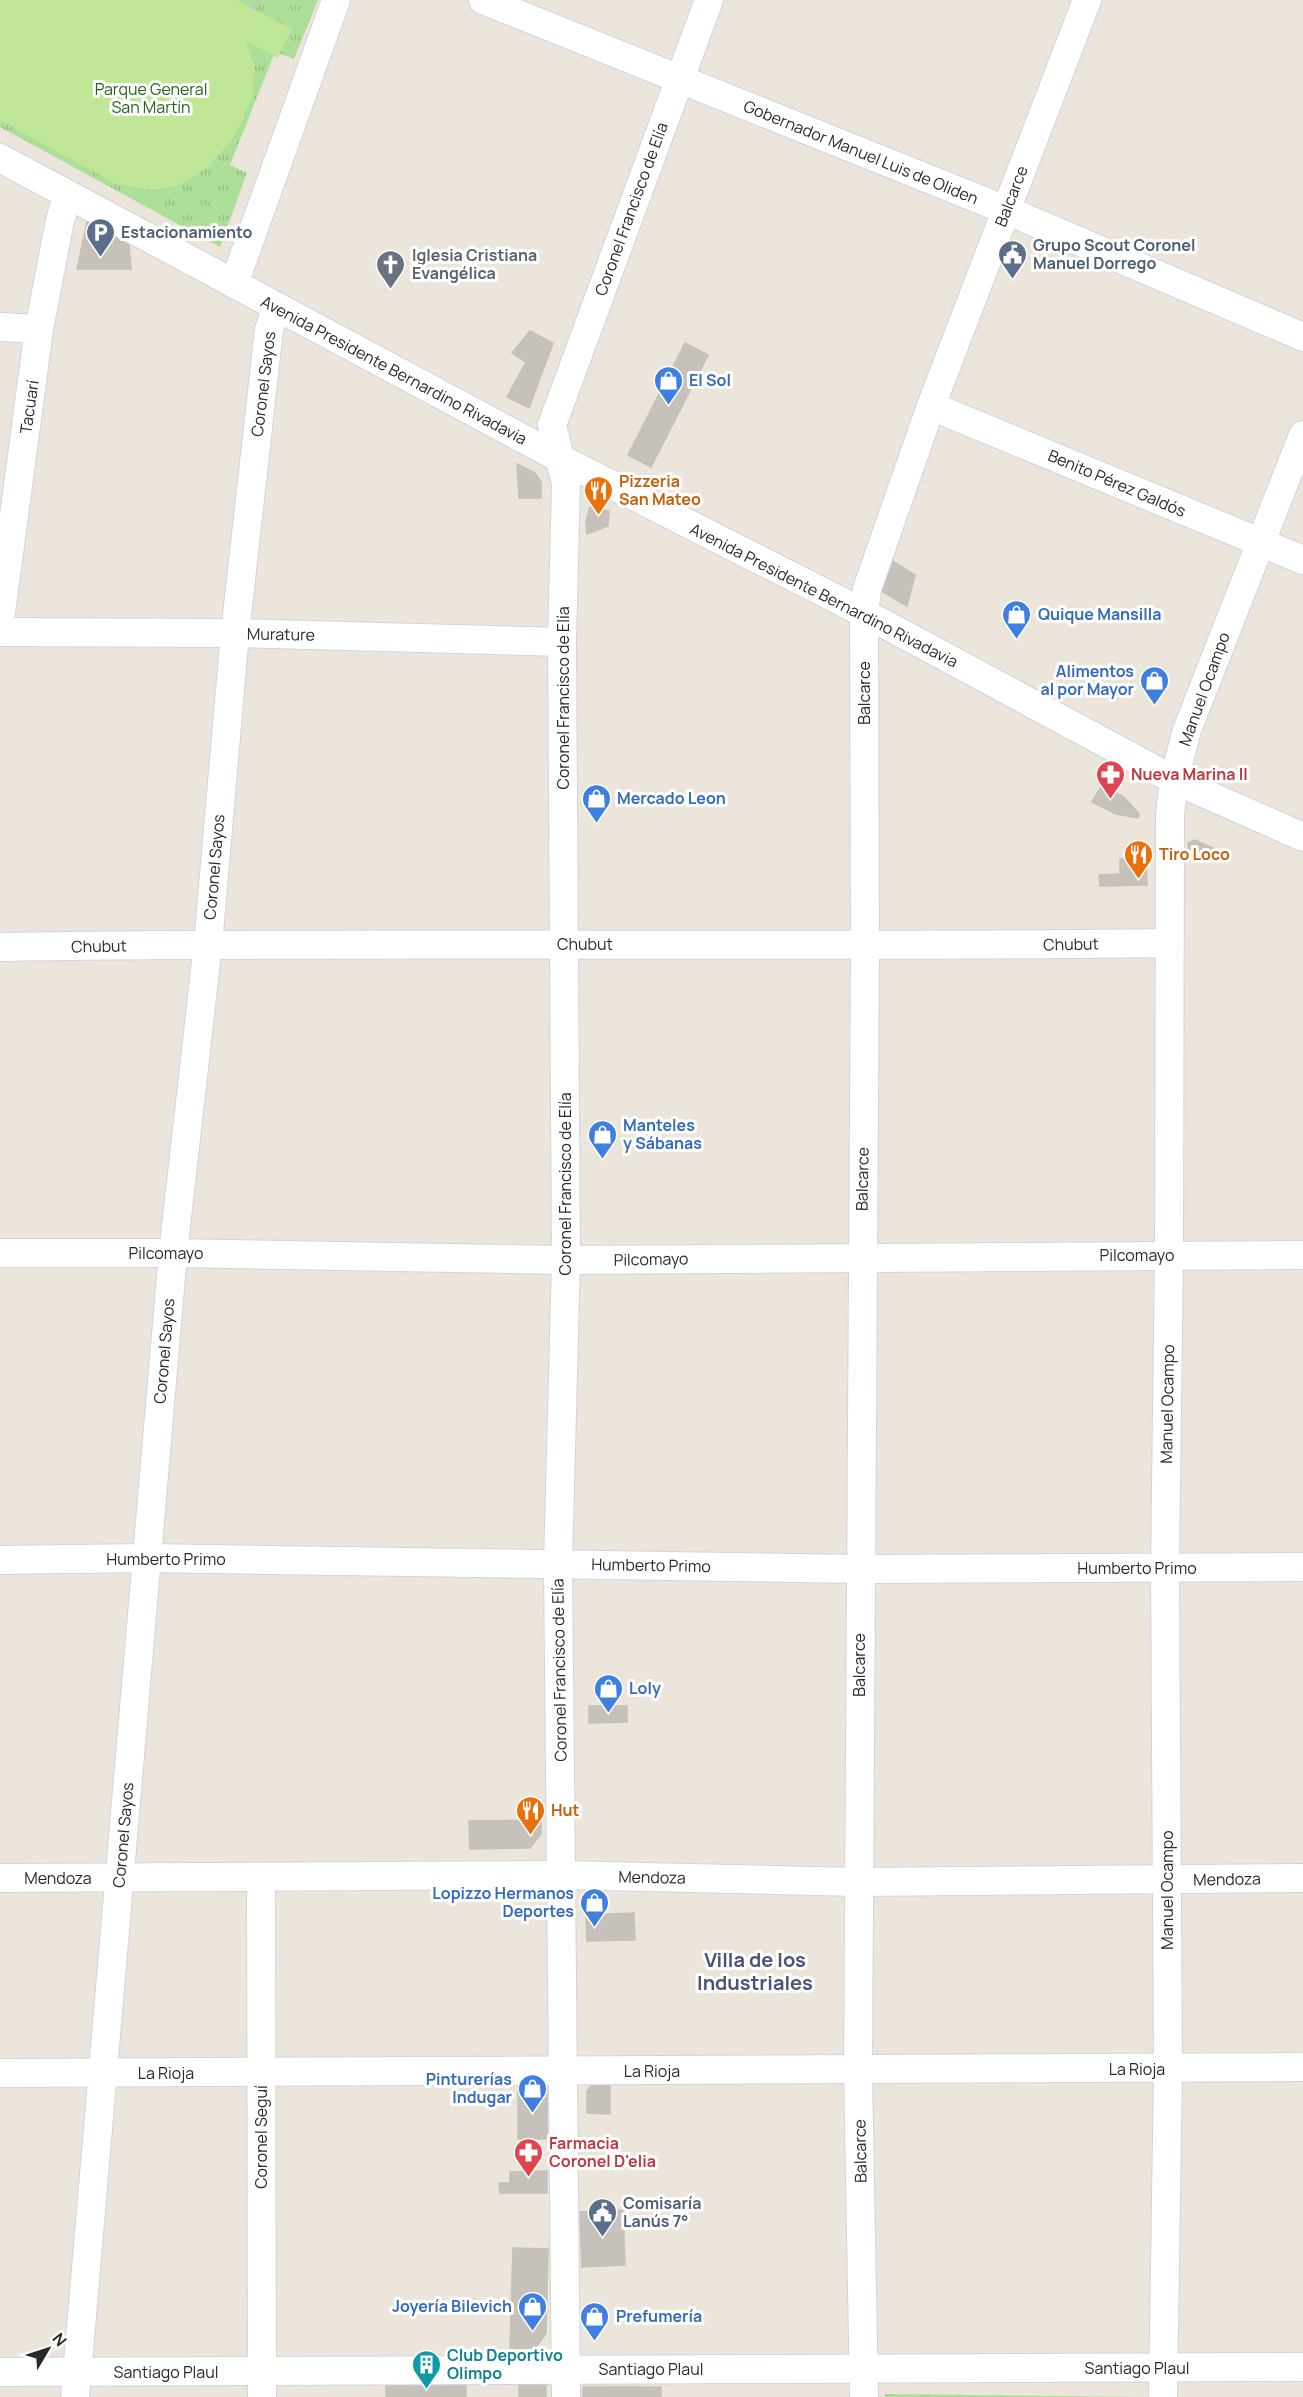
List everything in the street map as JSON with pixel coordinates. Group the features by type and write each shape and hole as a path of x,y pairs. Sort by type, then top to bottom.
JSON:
{"street":[{"path":"234,284 336,0"},
{"name":"Gobernador Manuel Luis de Oliden","path":"483,0 1006,210 1303,337"},
{"name":"Coronel Francisco de Elía","path":"566,2383 565,2072 558,1563 566,1260 562,642 566,484 552,425 709,0"},
{"name":"Balcarce","path":"864,2397 858,2070 859,1569 865,947 864,613 867,589 931,406 1087,0"},
{"name":"Avenida Presidente Bernardino Rivadavia","path":"0,158 559,458 864,613 1174,780 1303,837"},
{"name":"Tacuarí","path":"0,620 39,329 60,220 68,195"},
{"name":"Coronel Sayos","path":"76,2385 172,1253 208,944 235,633 268,329 277,308"},
{"path":"0,327 39,329"},
{"name":"Benito Pérez Galdós","path":"931,406 1303,560"},
{"name":"Manuel Ocampo","path":"1163,2397 1168,2069 1165,1568 1169,1254 1170,814 1174,780 1187,730 1303,435"},
{"name":"Murature","path":"0,632 235,633 562,642"},
{"name":"Chubut","path":"0,947 208,944 564,944 865,947 1169,943"},
{"name":"Pilcomayo","path":"0,1253 172,1253 566,1260 1169,1254 1303,1256"},
{"name":"Humberto Primo","path":"0,1560 147,1558 859,1569 1303,1567"},
{"name":"Mendoza","path":"0,1878 561,1875 859,1882 1303,1878"},
{"name":"Coronel Seguí","path":"261,1878 262,2385"},
{"name":"La Rioja","path":"0,2073 260,2074 1303,2067"},
{"name":"Santiago Plaul","path":"0,2372 76,2385 262,2385 566,2383 864,2368 1303,2367"}],"path":[{"path":"253,9 257,0"}],"green space":[{"name":"Parque General San Martín","path":"0,0 318,0 294,59 275,52 230,165 247,173 220,247 0,127"},
{"name":"Parque General San Martín","path":"0,0 237,0 292,29 277,58 245,40 255,67 253,94 231,141 208,167 180,185 151,190 116,184 0,120"},
{"path":"885,2394 1146,2397 885,2397"}],"building":[{"path":"87,222 129,245 131,269 77,269"},
{"path":"530,331 553,343 529,408 507,397 526,362 512,353"},
{"name":"El Sol","path":"685,343 708,355 651,467 628,455"},
{"path":"517,464 535,473 541,482 541,498 519,498"},
{"name":"Pizzeria San Mateo","path":"590,507 609,511 608,526 587,534 586,521"},
{"path":"886,557 915,575 907,606 876,588"},
{"name":"Nueva Marina II","path":"1102,785 1124,797 1139,814 1138,818 1116,814 1092,802"},
{"path":"1195,840 1215,849 1215,857 1188,857 1188,843"},
{"path":"1120,859 1146,859 1147,885 1100,886 1099,875 1120,874"},
{"name":"Loly","path":"589,1706 627,1706 627,1722 589,1723"},
{"path":"541,1820 541,1834 530,1848 470,1849 469,1821"},
{"path":"634,1913 635,1940 587,1941 586,1915"},
{"name":"Pinturerías Indugar","path":"518,2082 543,2082 547,2088 547,2139 518,2139"},
{"path":"594,2082 610,2083 610,2114 587,2113 587,2091"},
{"name":"Farmacia Coronel D'elia","path":"547,2171 547,2193 500,2193 499,2183 510,2183 510,2172"},
{"name":"Comisaría Lanús 7°","path":"623,2210 625,2265 582,2267 580,2212"},
{"path":"513,2248 548,2249 546,2333 535,2349 510,2348"},
{"name":"Club Deportivo Olimpo","path":"466,2380 466,2397 386,2397 386,2381"},
{"path":"519,2382 542,2383 546,2386 546,2397 519,2397"},
{"path":"583,2387 661,2387 661,2397 583,2397"}],"place":[{"name":"Estacionamiento","path":"100,258"},
{"name":"Grupo Scout Coronel Manuel Dorrego","path":"1012,280"},
{"name":"Iglesia Cristiana Evangélica","path":"391,290"},
{"name":"El Sol","path":"668,406"},
{"name":"Pizzeria San Mateo","path":"598,516"},
{"name":"Quique Mansilla","path":"1017,640"},
{"name":"Alimentos al por Mayor","path":"1155,706"},
{"name":"Nueva Marina II","path":"1110,800"},
{"name":"Mercado Leon","path":"596,824"},
{"name":"Tiro Loco","path":"1138,880"},
{"name":"Manteles y Sábanas","path":"602,1160"},
{"name":"Loly","path":"608,1714"},
{"name":"Hut","path":"530,1836"},
{"name":"Lopizzo Hermanos Deportes","path":"595,1928"},
{"name":"Pinturerías Indugar","path":"533,2114"},
{"name":"Farmacia Coronel D'elia","path":"528,2178"},
{"name":"Comisaría Lanús 7°","path":"602,2238"},
{"name":"Joyería Bilevich","path":"533,2332"},
{"name":"Prefumería","path":"595,2342"},
{"name":"Club Deportivo Olimpo","path":"426,2390"}],"district":[{"name":"Villa de los Industriales","path":"755,1972"}]}
